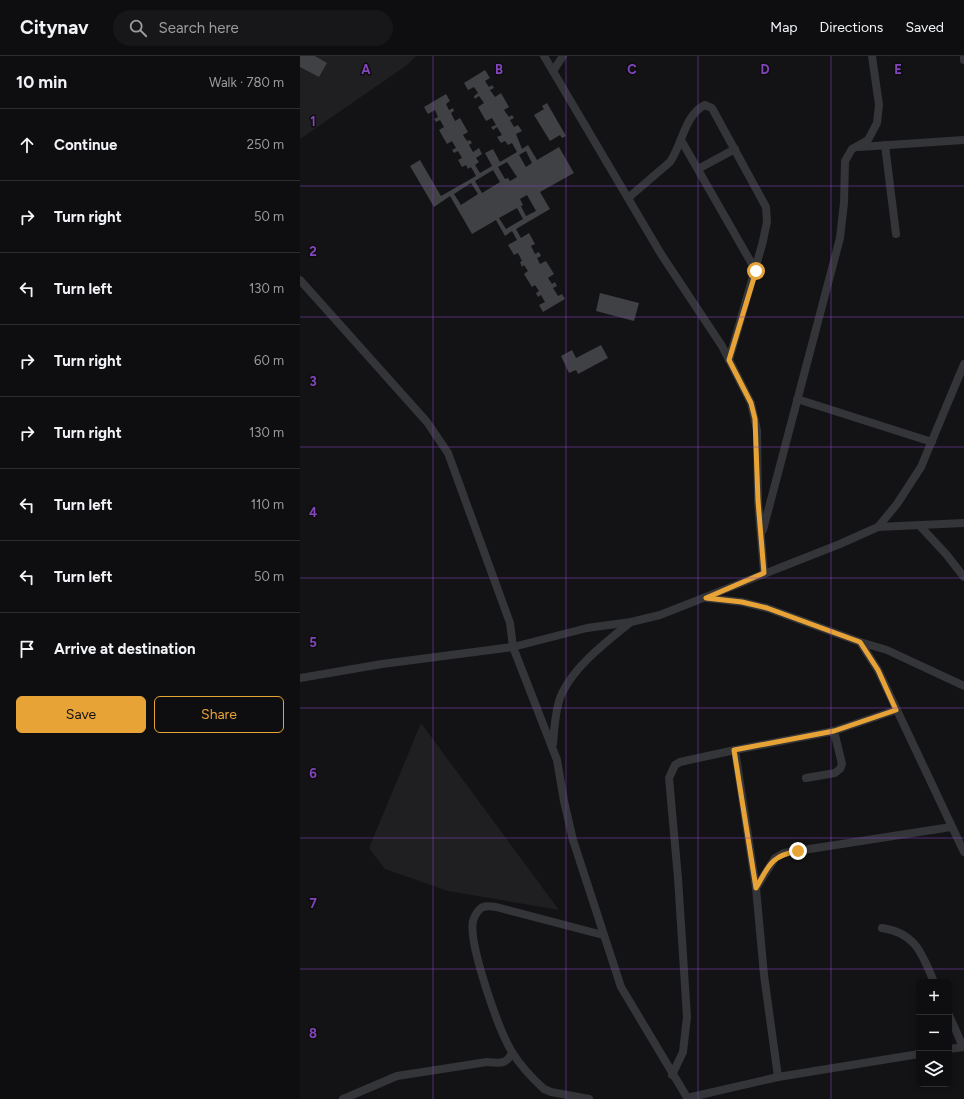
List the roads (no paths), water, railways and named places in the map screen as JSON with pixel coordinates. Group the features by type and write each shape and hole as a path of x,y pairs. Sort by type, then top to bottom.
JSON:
{"street":[{"path":"544,56 692,304 729,360 751,403 755,419 764,573"},
{"path":"553,71 563,56"},
{"path":"761,536 840,238 844,203 845,161 850,152 868,140 877,124 879,104 872,56"},
{"path":"628,198 670,162 693,115 698,108 705,105 709,106 715,113 766,207 767,222 756,271 729,360"},
{"path":"681,140 756,271"},
{"path":"856,147 964,140"},
{"path":"885,146 896,234"},
{"path":"698,170 735,149"},
{"path":"300,280 427,422 448,453 510,623 513,647 558,760 564,801 573,840 621,987 687,1098 778,1077 916,1054"},
{"path":"878,527 909,488 921,467 964,364"},
{"path":"797,398 932,442"},
{"path":"300,678 382,664 513,647 587,628 630,622 660,615 840,544 878,527 964,523"},
{"path":"919,525 964,576"},
{"path":"706,598 742,602 767,608 860,642 887,650 964,686"},
{"path":"553,746 554,724 559,700 568,682 604,644 630,622"},
{"path":"860,642 878,670 964,852"},
{"path":"672,1075 684,1052 687,1017 678,878 669,778 675,765 680,762 734,750 834,731 896,710"},
{"path":"806,778 835,773 840,769 842,764 834,731"},
{"path":"734,750 756,888 764,975 778,1077"},
{"path":"756,888 775,858 784,853 951,827"},
{"path":"589,1099 551,1092 544,1089 512,1053 494,1015 475,944 473,921 479,909 485,906 496,907 604,936"},
{"path":"882,928 898,931 911,938 932,979"},
{"path":"952,1021 964,1047 952,1049"},
{"path":"343,1099 397,1076 487,1062 502,1064 508,1060 512,1053"}]}
